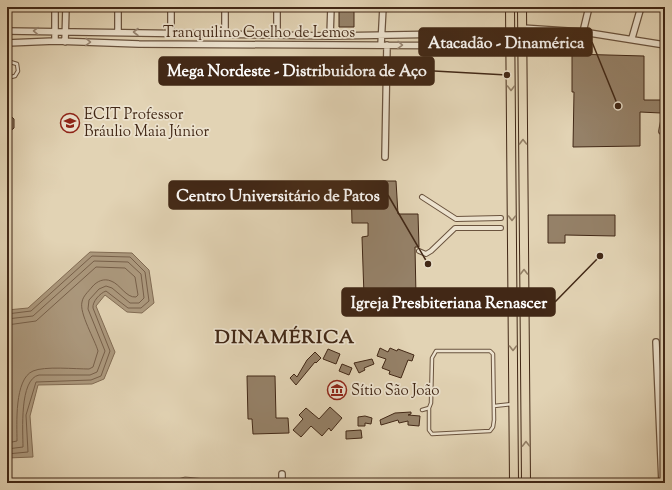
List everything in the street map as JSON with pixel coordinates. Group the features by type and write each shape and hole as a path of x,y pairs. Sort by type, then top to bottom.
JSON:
{"main road":[{"path":"510,7 514,483"},
{"path":"522,7 526,483"}],"street":[{"path":"55,41 56,7"},
{"path":"65,42 66,7"},
{"path":"118,7 118,32"},
{"path":"171,7 171,33"},
{"path":"225,7 225,33"},
{"path":"277,7 277,35"},
{"path":"330,36 331,7"},
{"path":"383,7 382,36 384,45 385,157"},
{"path":"583,32 589,7"},
{"path":"632,38 641,7"},
{"path":"522,28 583,32 632,38 665,45"},
{"name":"Tranquilino Coelho de Lemos","path":"7,31 225,33 330,36 510,33"},
{"path":"318,35 318,44"},
{"name":"Tranquilino Coelho de Lemos","path":"7,43 55,41 139,44 511,46"},
{"path":"662,131 665,117"},
{"path":"422,197 456,219 501,218"},
{"path":"419,251 426,254 431,251 455,228 501,228"},
{"path":"656,342 662,483"},
{"path":"282,474 282,483"}],"lane":[{"path":"7,61 17,64 18,71 15,76 7,78"},
{"path":"436,351 490,351 493,354 494,420 490,431 432,434 428,430 429,408 431,403 432,358 436,351"},
{"path":"494,406 513,404"},
{"path":"422,410 429,408"}],"shaded area":[{"path":"185,477 206,479 220,483 164,483"}],"water":[{"path":"90,252 132,253 149,270 154,303 142,313 127,312 105,295 96,306 115,352 104,379 92,384 38,385 30,416 33,457 7,458 7,310 28,308"}],"building":[{"path":"339,9 354,9 354,27 339,27"},
{"path":"572,54 644,56 644,100 664,100 661,113 640,112 640,146 573,147 574,92 572,92"},
{"path":"7,113 14,119 14,128 7,134"},
{"path":"351,181 396,181 398,214 418,214 419,247 415,247 416,296 364,296 362,237 368,236 368,223 352,223"},
{"path":"548,215 615,215 615,236 565,235 565,243 548,243"},
{"path":"380,348 388,352 390,348 397,351 398,349 414,355 412,361 408,360 401,378 389,374 390,371 382,368 386,359 377,356"},
{"path":"328,349 340,354 336,364 323,359"},
{"path":"315,352 321,358 316,363 315,362 296,385 290,378 294,374 297,377 307,360"},
{"path":"372,359 374,364 364,368 365,370 359,373 354,363"},
{"path":"342,364 352,368 349,375 339,371"},
{"path":"247,376 275,376 276,418 288,418 289,433 253,434 252,419 248,419"},
{"path":"330,407 342,418 331,431 329,428 322,436 311,426 301,437 293,430 303,419 299,415 306,408 319,419"},
{"path":"411,412 411,414 408,415 420,416 419,426 408,425 408,421 399,423 398,420 381,425 380,420 395,413"},
{"path":"365,416 372,418 371,424 365,423 365,426 358,426 358,417"},
{"path":"361,430 362,438 346,439 346,431"}],"place":[{"name":"Mega Nordeste - Distribuidora de Aço","path":"507,75"},
{"name":"Atacadão - Dinamérica","path":"618,106"},
{"name":"ECIT Professor Bráulio Maia Júnior","path":"70,123"},
{"name":"Igreja Presbiteriana Renascer","path":"600,256"},
{"name":"Centro Universitário de Patos","path":"428,264"},
{"name":"Sítio São João","path":"337,390"}],"district":[{"name":"DINAMÉRICA","path":"285,336"}]}
